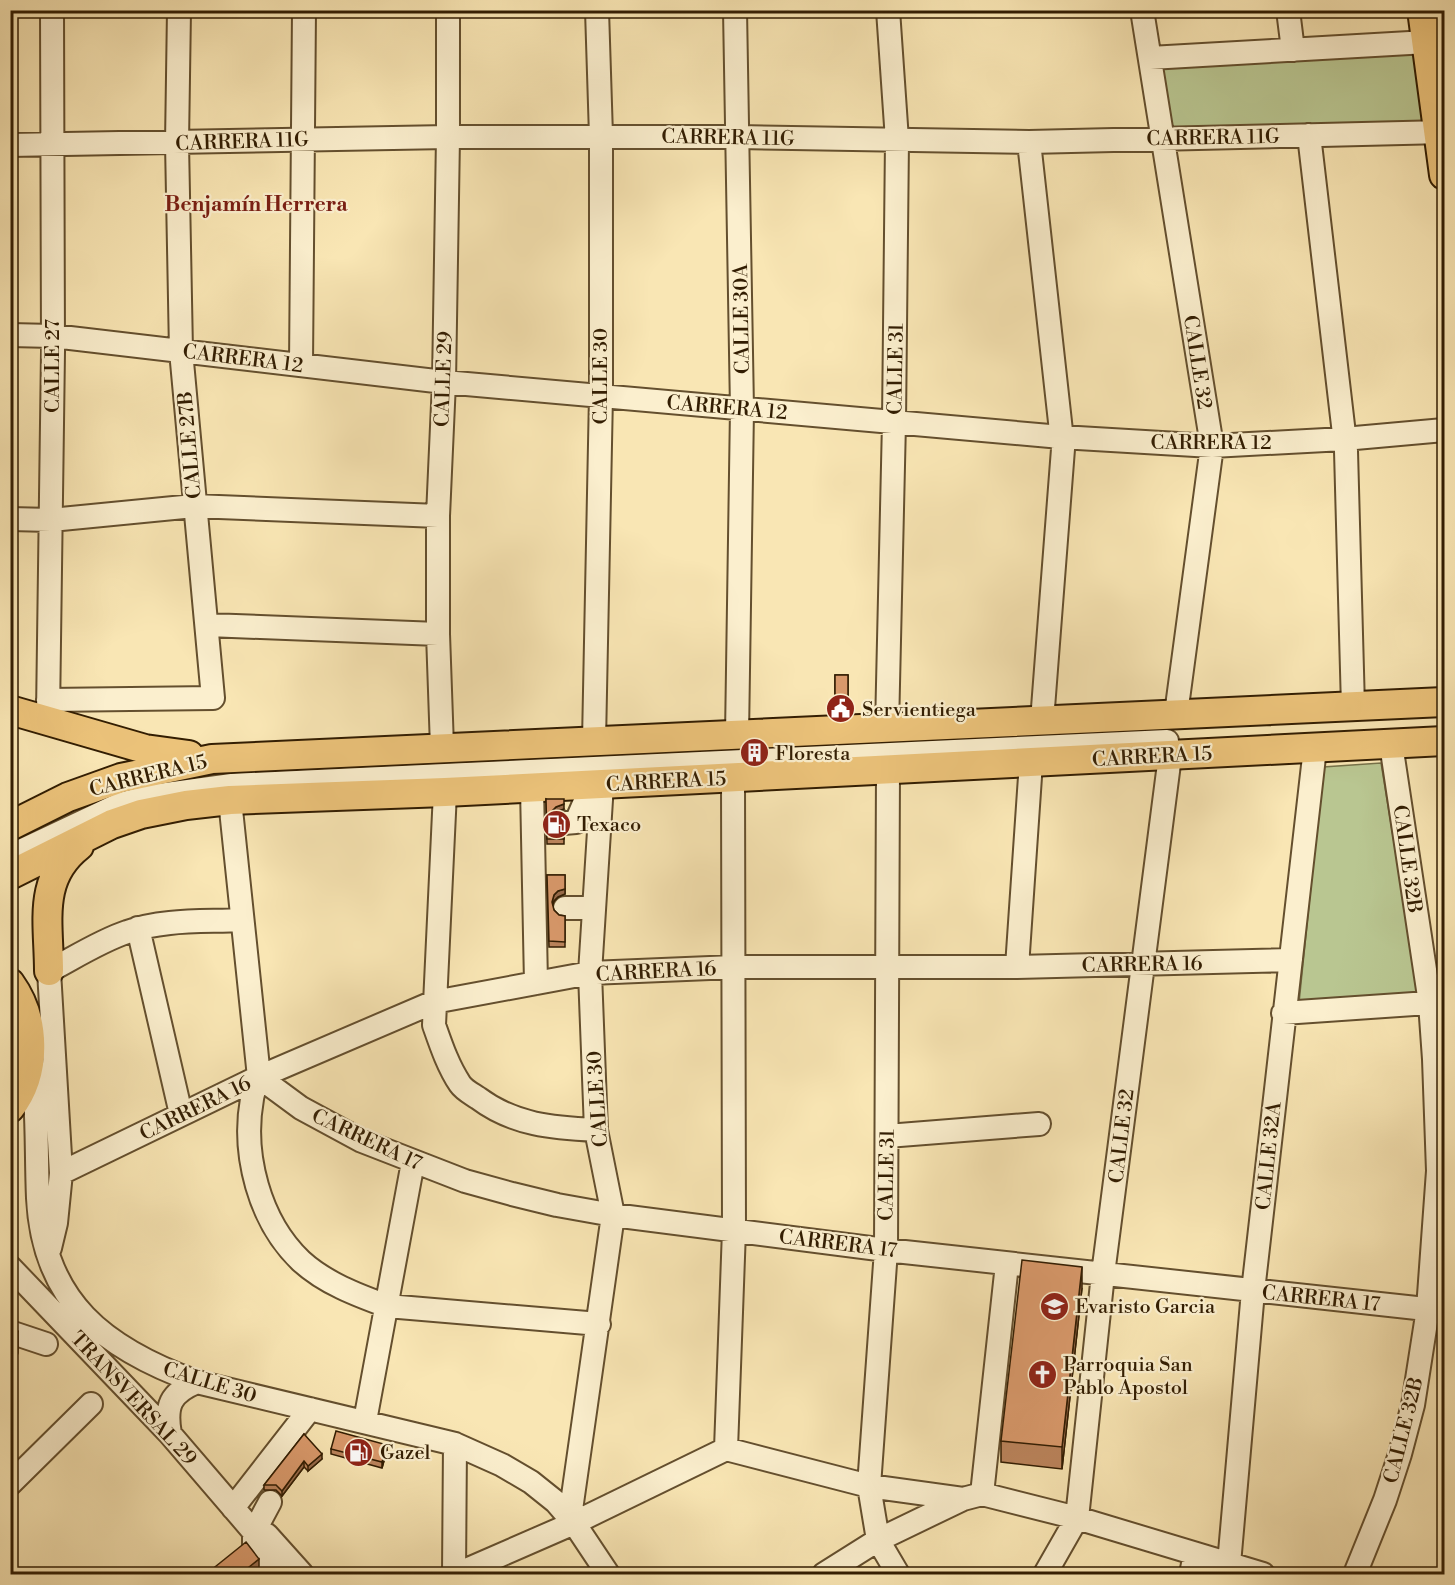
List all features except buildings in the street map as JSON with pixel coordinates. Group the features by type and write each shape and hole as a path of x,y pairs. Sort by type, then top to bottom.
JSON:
{"main road":[{"path":"1422,10 1441,132 1444,175"},
{"name":"CARRERA 15","path":"10,826 68,797 120,778 212,759 1444,702"},
{"path":"10,710 48,711 145,749 212,759"},
{"name":"CARRERA 15","path":"10,875 126,819 156,810 230,800 532,788 1444,741"},
{"path":"49,971 49,892 52,880 64,859 99,831"},
{"path":"10,983 25,1014 30,1047 25,1080 10,1108"}],"street":[{"name":"CALLE 27","path":"48,711 53,336 52,10"},
{"name":"CALLE 27B","path":"48,711 213,698 181,351 177,143 179,10"},
{"path":"301,365 304,10"},
{"name":"CALLE 29","path":"442,747 438,633 438,516 444,382 448,10"},
{"name":"CALLE 30","path":"594,741 601,395 601,136 597,10"},
{"name":"CALLE 30A","path":"735,10 742,409 737,735"},
{"name":"CALLE 31","path":"887,728 897,140 888,10"},
{"name":"CALLE 32","path":"1142,10 1212,446 1176,714"},
{"path":"1287,10 1293,50"},
{"path":"1150,58 1426,42"},
{"name":"CARRERA 11G","path":"10,145 601,136 1029,142 1441,132"},
{"path":"1309,135 1344,439 1353,707"},
{"path":"1029,142 1063,448 1042,721"},
{"name":"CARRERA 12","path":"10,335 53,336 444,382 1061,437 1212,446 1344,439 1444,430"},
{"path":"10,519 51,520 194,506 438,516"},
{"path":"208,625 438,633"},
{"path":"10,840 115,790 150,782 231,770 1444,711"},
{"path":"10,856 104,810 128,801 232,785 1444,727"},
{"name":"CALLE 32B","path":"1355,1575 1385,1500 1400,1454 1436,1310 1438,1171 1434,1059 1437,1002 1391,744"},
{"name":"CALLE 32A","path":"1229,1564 1253,1291 1315,748"},
{"name":"CALLE 32","path":"1077,1518 1103,1275 1170,756"},
{"path":"1017,967 1031,762"},
{"name":"CALLE 31","path":"888,770 889,968 886,1250 869,1486 878,1540 898,1575"},
{"path":"726,1449 734,1230 733,778"},
{"path":"555,824 597,784"},
{"name":"CALLE 30","path":"572,1520 613,1215 596,1130 590,973 599,821 597,784"},
{"path":"532,788 555,824 549,908 536,983"},
{"path":"445,792 434,1002 434,1025 444,1054 461,1086 495,1111 531,1124 565,1129 596,1130"},
{"path":"230,800 241,920 260,1077 252,1097 249,1144 258,1187 273,1228 301,1261 333,1283 387,1306 598,1324"},
{"path":"555,824 599,821"},
{"path":"549,908 594,908"},
{"path":"48,1254 56,1223 61,1173 49,971 115,936 138,928 165,924 241,920"},
{"path":"138,928 182,1114"},
{"name":"CARRERA 16","path":"61,1173 260,1077 434,1002 590,973 734,967 1017,967 1291,960"},
{"path":"1283,1013 1437,1002"},
{"name":"CALLE 30","path":"30,1047 36,1090 41,1222 48,1254 59,1284 80,1313 102,1333 168,1372 197,1382 455,1444 502,1465 531,1482 556,1502 572,1520 608,1575"},
{"name":"CARRERA 17","path":"260,1077 302,1108 362,1141 413,1162 512,1194 613,1215 1007,1264 1436,1310"},
{"path":"887,1136 1039,1124"},
{"path":"365,1421 413,1162"},
{"path":"972,1496 1007,1264"},
{"name":"TRANSVERSAL 29","path":"10,1267 170,1434 254,1532 267,1535 302,1575"},
{"path":"10,1332 46,1344"},
{"path":"170,1434 167,1416 171,1400 182,1388 197,1382"},
{"path":"10,1484 90,1404"},
{"path":"233,1508 272,1464 310,1409"},
{"path":"455,1444 455,1575 726,1449 869,1486 972,1496 1077,1518 1193,1564 1229,1564 1263,1575"},
{"path":"824,1575 878,1540 972,1496"},
{"path":"254,1532 270,1502"},
{"path":"1045,1575 1077,1518"},
{"name":"TRANSVERSAL 29","path":"254,1532 254,1546 277,1575"}],"green space":[{"path":"1427,42 1438,132 1162,138 1150,58"},
{"path":"1381,763 1419,996 1299,1003 1323,767"}],"place":[{"name":"Servientiega","path":"841,709"},
{"name":"Floresta","path":"754,753"},
{"name":"Texaco","path":"556,824"},
{"name":"Evaristo Garcia","path":"1054,1306"},
{"name":"Parroquia San Pablo Apostol","path":"1042,1375"},
{"name":"Gazel","path":"359,1452"}],"district":[{"name":"Benjamín Herrera","path":"256,204"}]}
